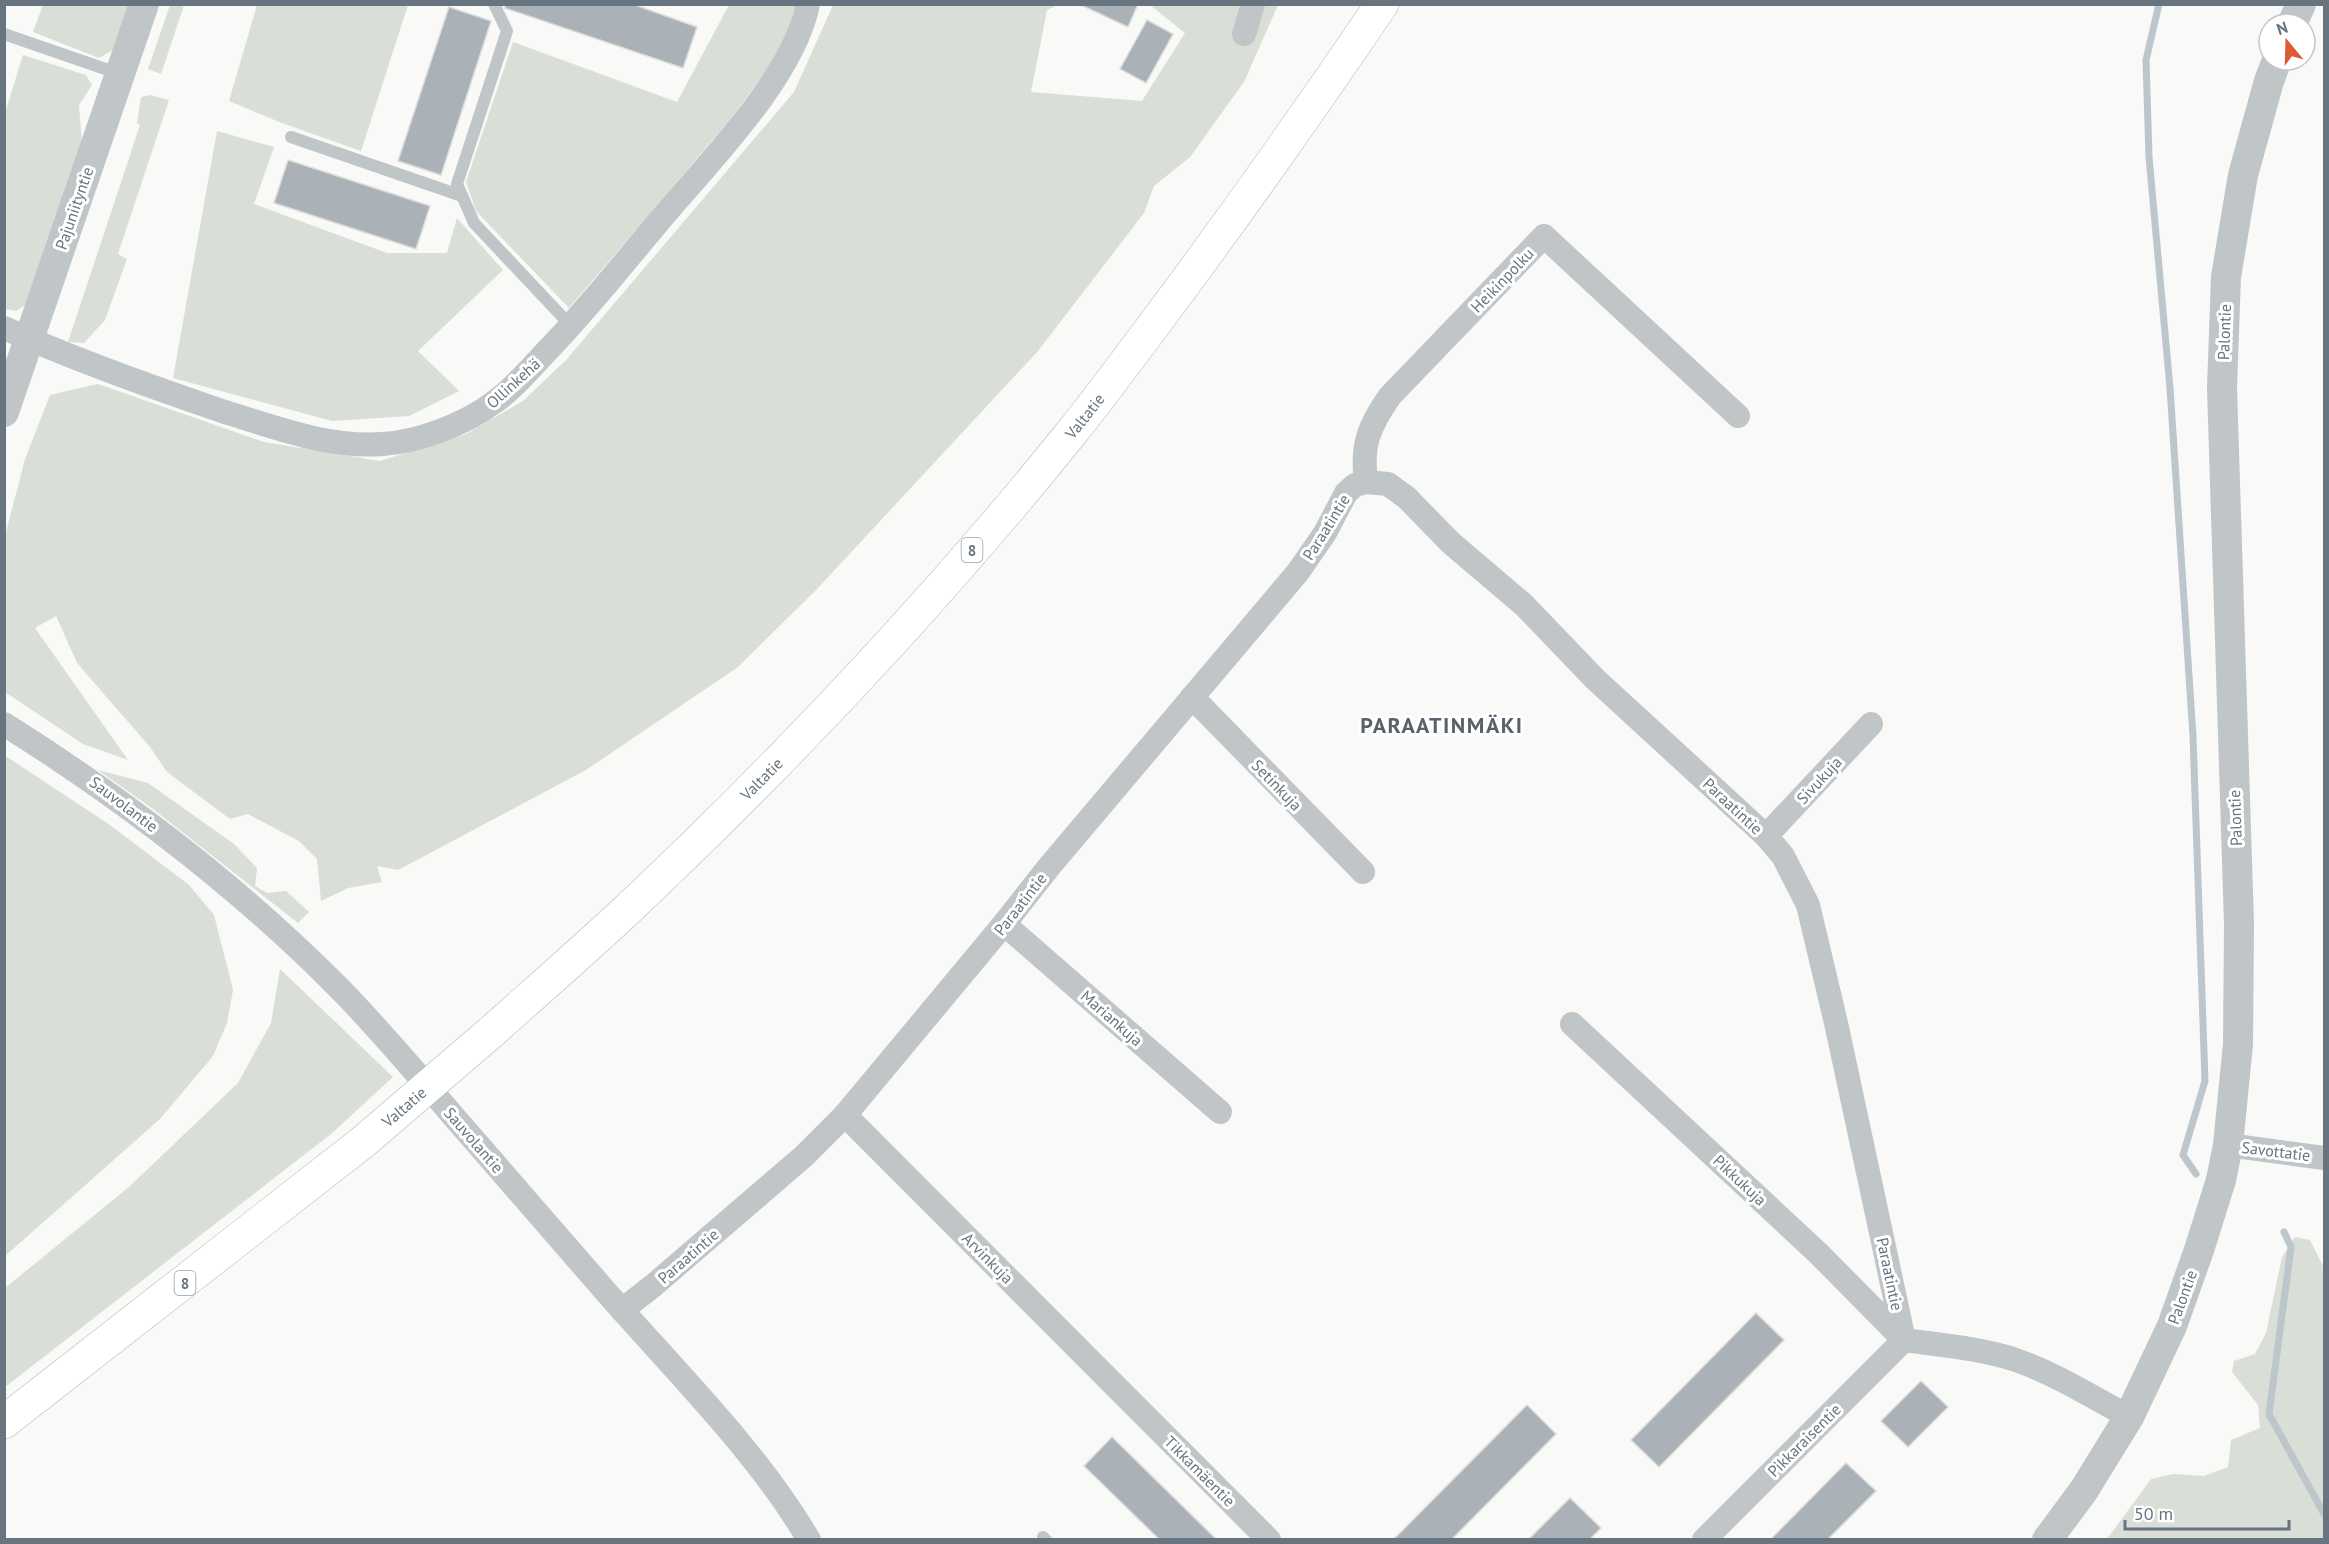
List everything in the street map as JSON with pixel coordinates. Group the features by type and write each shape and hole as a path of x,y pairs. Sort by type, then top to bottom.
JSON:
{"highway":[{"name":"Valtatie","path":"4,1422 363,1142 490,1033 627,910 729,811 844,693 973,550 1073,431 1193,273 1299,127 1382,4"}],"street":[{"name":"Pajuniityntie","path":"4,412 17,333 120,74 144,4"},
{"name":"Ollinkehä","path":"17,333 58,352 170,394 280,429 340,442 385,444 434,432 481,411 515,385 571,326 741,124 768,88 795,43 806,18 808,4"},
{"path":"1244,34 1253,4"},
{"name":"Palontie","path":"2047,1539 2084,1490 2129,1417 2172,1326 2221,1180 2228,1145 2238,1044 2239,924 2222,388 2226,277 2243,175 2272,72"},
{"name":"Heikinpolku","path":"1366,482 1363,460 1366,439 1378,413 1390,396 1544,236 1738,416"},
{"name":"Paraatintie","path":"622,1310 804,1156 845,1115 1048,868 1298,572 1324,533 1346,493 1355,485 1366,482 1388,484 1407,498 1451,543 1524,605 1595,679 1766,836 1783,856 1808,905 1836,1023 1904,1340"},
{"name":"Setinkuja","path":"1192,697 1363,872"},
{"name":"Sauvolantie","path":"4,724 76,769 186,851 291,943 340,990 408,1064 728,1430 792,1509 809,1539"},
{"name":"Sivukuja","path":"1766,836 1871,724"},
{"name":"Mariankuja","path":"1004,924 1220,1112"},
{"name":"Pikkukuja","path":"1572,1024 1819,1254 1904,1340"},
{"name":"Arvinkuja","path":"845,1115 1131,1402"},
{"name":"Savottatie","path":"2228,1145 2325,1158"},
{"path":"1904,1340 2011,1358 2033,1366 2129,1417"},
{"name":"Pikkaraisentie","path":"1704,1539 1904,1340"},
{"name":"Tikkamäentie","path":"1131,1402 1269,1539"}],"lane":[{"path":"494,4 507,31 457,184 474,223 571,326"},
{"path":"4,34 120,74"},
{"path":"291,137 462,196"}],"shaded area":[{"path":"43,5 130,5 115,49 99,58 33,32"},
{"path":"170,5 184,5 161,74 148,69"},
{"path":"257,5 408,5 361,151 229,101"},
{"path":"729,5 797,5 779,54 728,122 569,308 476,211 466,182 513,42 677,102"},
{"path":"833,5 1058,5 1047,10 1031,92 1142,101 1185,33 1150,5 1278,5 1244,82 1190,157 1154,186 1144,213 1038,351 817,589 738,667 586,770 398,870 377,866 382,882 348,888 321,901 317,859 299,841 248,814 230,819 167,772 150,747 77,663 56,616 35,628 128,760 83,744 5,692 5,536 25,459 50,395 98,384 264,442 380,461 466,434 523,401 567,359 794,92"},
{"path":"23,55 86,75 92,85 79,105 82,143 29,302 17,311 5,309 5,113"},
{"path":"150,95 169,100 118,254 127,259 105,320 84,343 68,342 140,125 137,123 141,97"},
{"path":"217,131 274,147 254,204 387,253 447,253 457,218 503,270 418,351 459,391 409,416 332,421 173,378"},
{"path":"4,755 110,825 189,885 214,915 233,990 227,1023 213,1056 160,1119 5,1256"},
{"path":"98,770 148,783 234,844 257,868 255,886 267,893 286,891 309,912 298,923 153,809"},
{"path":"280,969 393,1077 331,1134 5,1387 5,1288 129,1187 238,1083 271,1023"},
{"path":"2295,1237 2310,1240 2324,1268 2324,1539 2107,1539 2151,1479 2173,1474 2204,1476 2228,1467 2231,1440 2260,1428 2258,1405 2232,1372 2234,1361 2255,1354 2266,1333 2282,1257"}],"building":[{"path":"506,4 632,4 697,27 683,68 505,8"},
{"path":"1079,4 1138,4 1128,27"},
{"path":"449,7 491,21 441,175 398,161"},
{"path":"1147,20 1173,34 1146,83 1120,69"},
{"path":"288,160 430,206 416,249 274,203"},
{"path":"1756,1313 1784,1340 1659,1467 1631,1440"},
{"path":"1921,1381 1948,1407 1908,1447 1881,1421"},
{"path":"1527,1405 1556,1434 1452,1539 1394,1539"},
{"path":"1112,1437 1216,1539 1159,1539 1084,1466"},
{"path":"1846,1463 1876,1491 1828,1539 1771,1539"},
{"path":"1570,1498 1601,1528 1590,1539 1529,1539"}],"waterway":[{"path":"2159,4 2146,60 2149,157 2170,388 2193,736 2205,1081 2183,1155 2196,1174"},
{"path":"2284,1232 2291,1247 2269,1414 2324,1514"}],"district":[{"name":"PARAATINMÄKI","path":"1442,725"}]}
